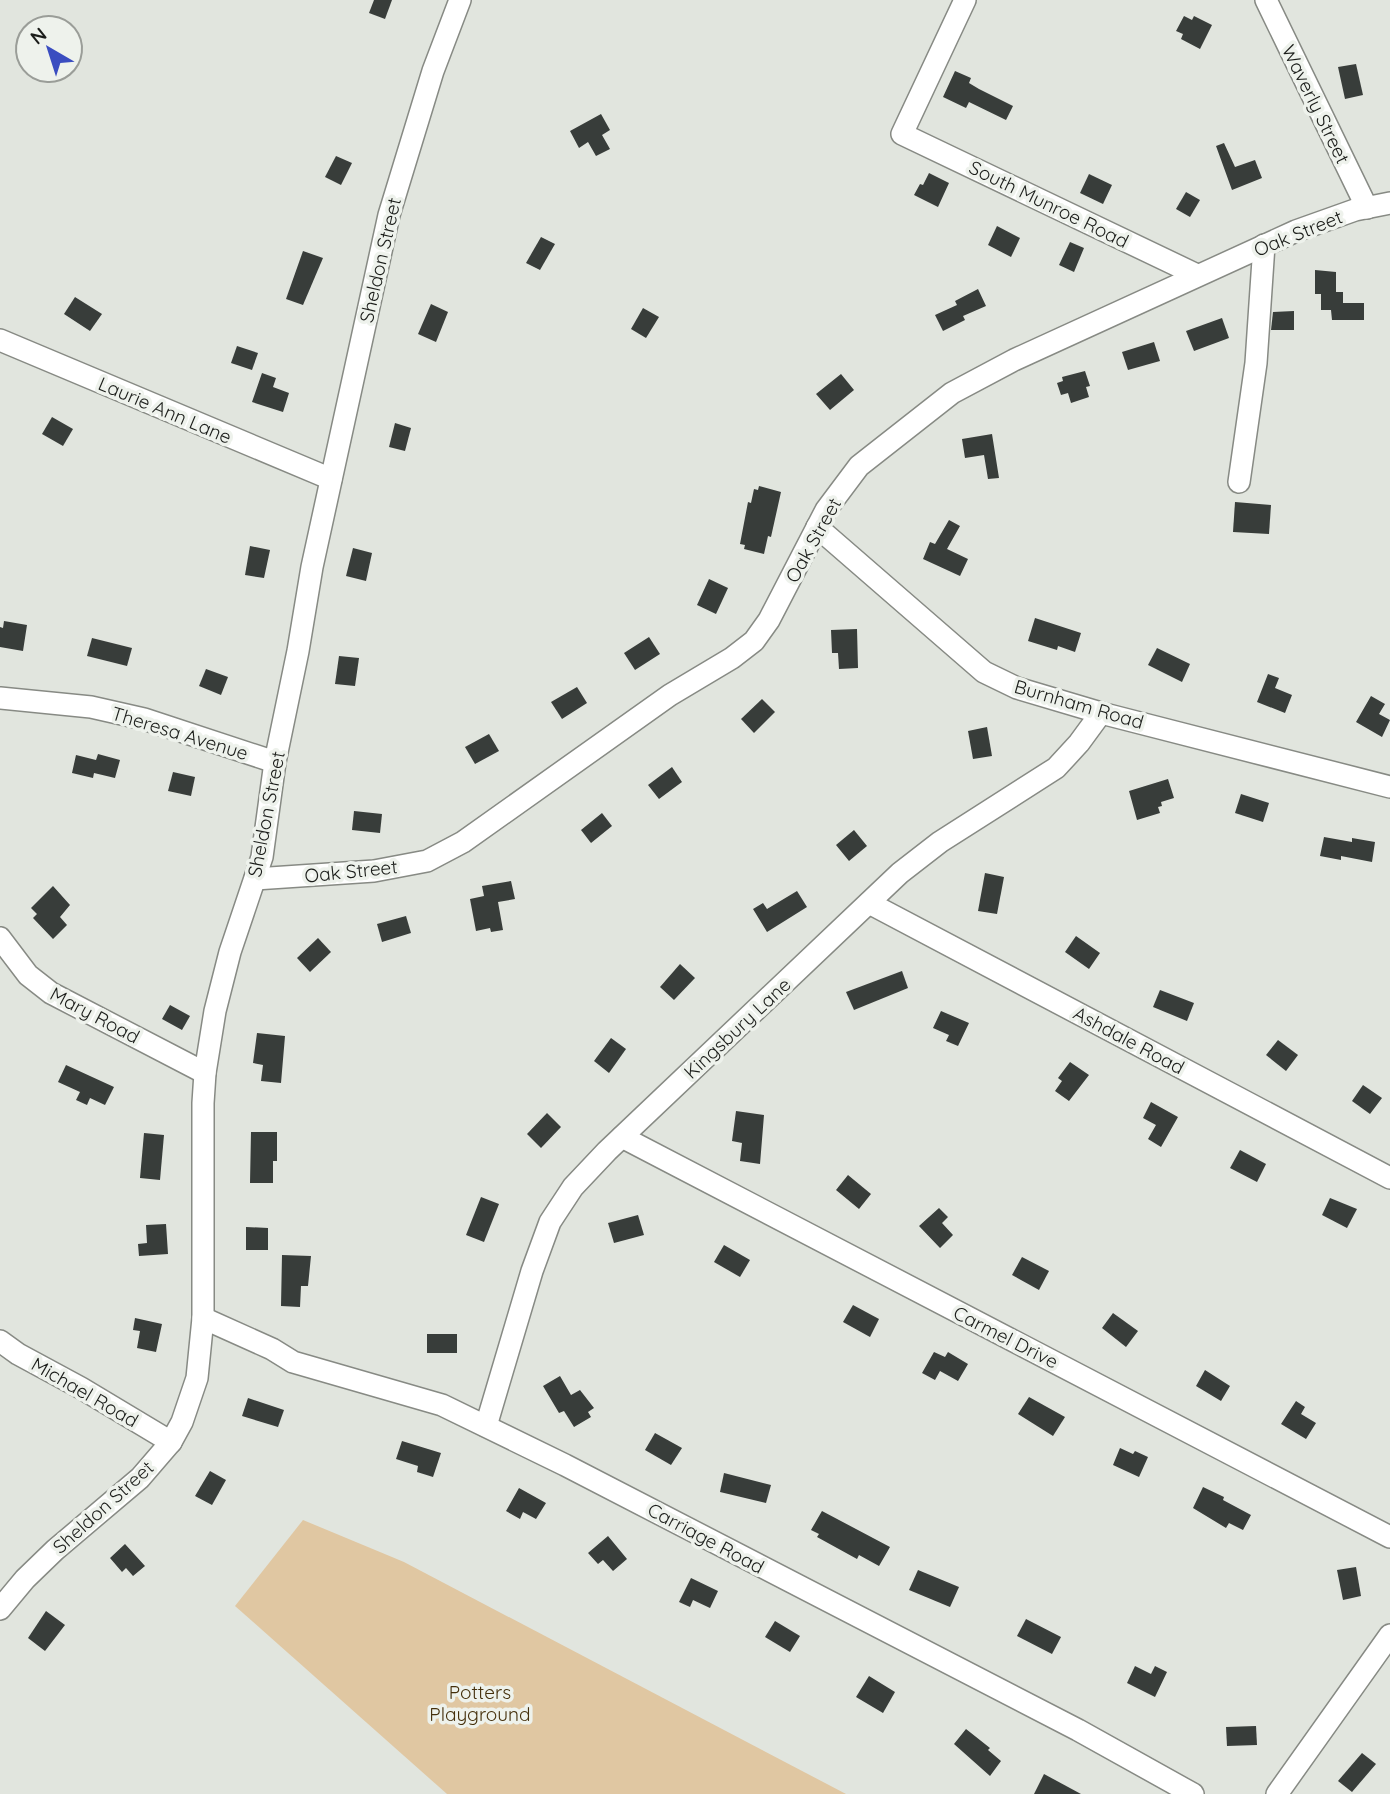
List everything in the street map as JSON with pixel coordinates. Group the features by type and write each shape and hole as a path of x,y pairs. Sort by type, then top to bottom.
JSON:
{"street":[{"name":"Sheldon Street","path":"0,1609 55,1549 140,1478 171,1441 182,1422 197,1378 203,1318 205,1073 215,1010 230,952 262,857 275,762 331,480 389,215 433,71 460,0"},
{"name":"South Munroe Road","path":"965,0 902,134 1197,275"},
{"name":"Waverly Street","path":"1266,0 1367,208"},
{"name":"Oak Street","path":"255,879 374,871 427,861 463,842 670,695 732,658 754,641 769,620 826,510 859,466 952,393 1014,360 1296,231 1367,208 1390,204"},
{"path":"1239,482 1256,363 1264,245"},
{"name":"Laurie Ann Lane","path":"0,340 331,480"},
{"name":"Burnham Road","path":"817,527 984,671 1017,688 1101,713 1390,787"},
{"name":"Theresa Avenue","path":"0,698 91,707 144,719 275,762"},
{"name":"Kingsbury Lane","path":"486,1426 532,1271 550,1222 573,1187 622,1137 900,873 940,842 1056,768 1101,713"},
{"name":"Ashdale Road","path":"869,903 1390,1178"},
{"name":"Mary Road","path":"0,938 27,975 51,993 205,1073"},
{"name":"Carmel Drive","path":"622,1137 1390,1537"},
{"name":"Carriage Road","path":"203,1318 272,1349 293,1362 443,1405 565,1465 1078,1730 1193,1794"},
{"name":"Michael Road","path":"0,1341 18,1354 171,1441"},
{"path":"1277,1794 1390,1635"}],"green space":[{"name":"Potters Playground","path":"303,1520 404,1562 846,1794 447,1794 235,1606"}],"building":[{"path":"374,0 392,0 385,19 369,13"},
{"path":"1184,16 1192,20 1194,16 1212,25 1200,49 1181,39 1183,34 1176,31"},
{"path":"1356,64 1363,95 1345,99 1338,67"},
{"path":"955,71 971,78 969,83 1013,106 1006,120 969,102 966,108 943,97"},
{"path":"601,114 610,130 602,135 610,149 596,156 588,142 579,148 570,131"},
{"path":"1224,143 1235,167 1255,160 1262,178 1232,190 1216,146"},
{"path":"336,156 352,163 341,185 325,177"},
{"path":"929,173 949,183 938,207 914,195"},
{"path":"1089,174 1112,185 1103,204 1080,193"},
{"path":"1186,192 1200,200 1190,217 1176,209"},
{"path":"997,226 1020,238 1011,257 988,245"},
{"path":"541,237 555,244 540,270 526,263"},
{"path":"1070,242 1084,248 1074,272 1059,265"},
{"path":"303,251 323,258 303,305 286,299"},
{"path":"1315,270 1336,272 1336,292 1343,292 1343,303 1364,303 1364,320 1332,320 1331,310 1321,310 1321,294 1315,294"},
{"path":"978,289 986,306 963,316 965,320 943,331 935,315 957,305 955,301"},
{"path":"75,297 102,314 90,331 64,314"},
{"path":"431,304 448,312 436,342 418,334"},
{"path":"643,308 659,317 646,338 631,329"},
{"path":"1294,311 1294,330 1271,330 1273,312"},
{"path":"1222,318 1229,338 1194,351 1186,331"},
{"path":"1154,342 1160,361 1128,370 1122,352"},
{"path":"237,346 258,353 252,370 231,363"},
{"path":"1085,371 1090,386 1086,387 1089,397 1071,403 1068,393 1061,395 1057,383 1063,381 1062,377"},
{"path":"262,373 276,378 273,387 289,393 283,412 252,402"},
{"path":"841,374 854,390 830,410 816,394"},
{"path":"52,417 73,429 63,446 42,434"},
{"path":"395,423 411,428 405,451 389,447"},
{"path":"992,434 999,478 988,479 984,455 965,458 962,439"},
{"path":"759,486 781,492 771,537 768,536 764,554 744,549 745,545 740,544 748,502 751,503 754,489 758,490"},
{"path":"1235,502 1271,505 1269,534 1233,532"},
{"path":"949,520 960,526 947,549 968,559 960,576 923,559 930,542 935,544"},
{"path":"250,546 270,550 264,578 245,575"},
{"path":"353,548 372,553 366,581 346,576"},
{"path":"709,579 728,588 716,614 697,605"},
{"path":"1035,618 1081,633 1075,652 1058,646 1057,650 1028,641"},
{"path":"4,621 27,625 23,651 0,647 0,627 3,628"},
{"path":"857,629 858,668 839,669 838,653 832,653 831,630"},
{"path":"649,637 660,654 635,670 624,653"},
{"path":"92,638 132,648 127,666 87,656"},
{"path":"1157,648 1190,664 1182,682 1148,665"},
{"path":"339,656 359,658 355,686 335,684"},
{"path":"206,669 228,677 221,695 199,686"},
{"path":"1268,674 1279,678 1275,688 1292,695 1285,713 1257,702"},
{"path":"577,687 587,703 562,719 551,702"},
{"path":"1371,696 1385,704 1379,714 1390,720 1382,737 1356,722"},
{"path":"762,699 775,712 754,733 741,719"},
{"path":"987,727 992,756 973,759 968,731"},
{"path":"489,734 499,751 475,764 465,747"},
{"path":"98,754 120,760 115,778 94,773 93,778 72,773 76,755 96,760"},
{"path":"672,767 682,782 659,799 648,785"},
{"path":"173,772 195,777 191,796 168,791"},
{"path":"1168,779 1174,798 1161,802 1162,806 1158,807 1160,813 1137,820 1129,791"},
{"path":"1241,794 1269,803 1263,822 1235,813"},
{"path":"354,811 382,814 380,833 352,830"},
{"path":"602,813 612,826 591,843 581,830"},
{"path":"854,830 867,846 849,861 836,845"},
{"path":"1324,837 1352,842 1352,838 1375,842 1372,862 1341,856 1341,860 1320,856"},
{"path":"985,873 1004,877 997,914 978,911"},
{"path":"511,881 515,899 498,902 503,930 491,932 490,928 476,931 470,899 484,896 482,886"},
{"path":"53,886 70,905 60,917 67,925 53,939 33,918 37,914 31,908"},
{"path":"797,891 807,907 767,932 753,909 763,903 767,909"},
{"path":"406,916 411,933 382,942 377,924"},
{"path":"1076,936 1100,953 1089,969 1065,952"},
{"path":"318,938 331,952 310,972 297,958"},
{"path":"680,964 695,978 674,1000 660,987"},
{"path":"902,971 908,988 854,1010 846,992"},
{"path":"1160,990 1194,1003 1187,1021 1153,1007"},
{"path":"170,1005 190,1016 182,1030 162,1019"},
{"path":"941,1011 969,1023 958,1046 946,1041 949,1035 933,1028"},
{"path":"257,1033 285,1036 281,1083 261,1081 263,1065 253,1063"},
{"path":"611,1038 626,1049 609,1073 594,1061"},
{"path":"1278,1040 1298,1055 1286,1071 1266,1055"},
{"path":"1070,1062 1089,1075 1069,1101 1055,1091 1062,1081 1058,1078"},
{"path":"66,1065 114,1087 105,1105 90,1098 87,1105 76,1100 80,1092 58,1082"},
{"path":"1363,1085 1382,1098 1370,1114 1352,1101"},
{"path":"1151,1102 1178,1117 1161,1147 1148,1139 1156,1125 1143,1118"},
{"path":"736,1111 764,1115 760,1164 740,1161 742,1143 732,1141"},
{"path":"547,1113 561,1127 541,1148 527,1134"},
{"path":"251,1132 277,1132 277,1161 273,1161 273,1183 250,1183"},
{"path":"144,1133 164,1135 160,1180 140,1178"},
{"path":"1240,1150 1266,1164 1257,1182 1230,1168"},
{"path":"848,1175 871,1194 859,1209 836,1190"},
{"path":"481,1197 499,1204 484,1242 466,1235"},
{"path":"1330,1198 1357,1209 1347,1228 1322,1215"},
{"path":"939,1208 948,1217 942,1223 953,1235 940,1248 919,1226"},
{"path":"638,1215 644,1235 614,1243 608,1223"},
{"path":"166,1224 168,1254 139,1256 138,1244 147,1243 146,1225"},
{"path":"246,1227 268,1228 268,1250 246,1250"},
{"path":"724,1245 750,1260 740,1277 714,1262"},
{"path":"282,1255 311,1256 308,1286 301,1286 300,1307 281,1306"},
{"path":"1022,1257 1049,1271 1039,1290 1012,1275"},
{"path":"853,1305 879,1319 870,1337 843,1322"},
{"path":"1113,1313 1138,1331 1126,1347 1102,1328"},
{"path":"135,1318 162,1324 156,1352 137,1348 140,1331 133,1330"},
{"path":"427,1334 457,1334 457,1353 427,1353"},
{"path":"934,1352 945,1357 948,1352 968,1364 958,1381 940,1371 935,1380 922,1373"},
{"path":"1205,1370 1230,1386 1221,1401 1196,1386"},
{"path":"560,1376 571,1395 580,1390 594,1408 588,1412 591,1417 574,1427 564,1411 559,1413 543,1386"},
{"path":"1029,1397 1065,1417 1053,1436 1018,1414"},
{"path":"248,1398 284,1410 278,1427 242,1416"},
{"path":"1296,1401 1305,1407 1301,1414 1316,1423 1306,1439 1281,1424"},
{"path":"655,1433 682,1448 671,1465 645,1450"},
{"path":"402,1441 441,1453 433,1477 417,1472 418,1466 396,1459"},
{"path":"1120,1448 1148,1457 1139,1477 1113,1465"},
{"path":"210,1471 226,1480 212,1505 195,1496"},
{"path":"724,1473 771,1485 766,1503 720,1492"},
{"path":"1203,1487 1251,1515 1243,1530 1229,1523 1226,1528 1193,1508"},
{"path":"519,1488 546,1503 536,1519 523,1512 520,1519 506,1511"},
{"path":"822,1511 890,1547 879,1566 859,1555 857,1559 817,1537 819,1534 811,1530"},
{"path":"608,1536 627,1559 613,1571 603,1560 598,1564 588,1553"},
{"path":"125,1544 145,1566 133,1576 126,1568 122,1572 110,1558"},
{"path":"1356,1567 1361,1596 1343,1600 1337,1570"},
{"path":"918,1570 959,1587 950,1607 909,1590"},
{"path":"691,1578 718,1591 710,1608 693,1600 690,1607 679,1602"},
{"path":"46,1611 65,1625 45,1651 28,1638"},
{"path":"1026,1619 1061,1637 1052,1654 1017,1636"},
{"path":"775,1621 800,1636 790,1652 765,1637"},
{"path":"1135,1666 1151,1674 1155,1666 1167,1672 1155,1697 1127,1683"},
{"path":"869,1676 895,1692 883,1713 856,1697"},
{"path":"1256,1726 1257,1745 1227,1746 1226,1727"},
{"path":"966,1729 990,1748 988,1750 1001,1761 990,1776 954,1744"},
{"path":"1362,1753 1376,1764 1352,1792 1338,1781"},
{"path":"1044,1774 1081,1794 1034,1794"}]}
